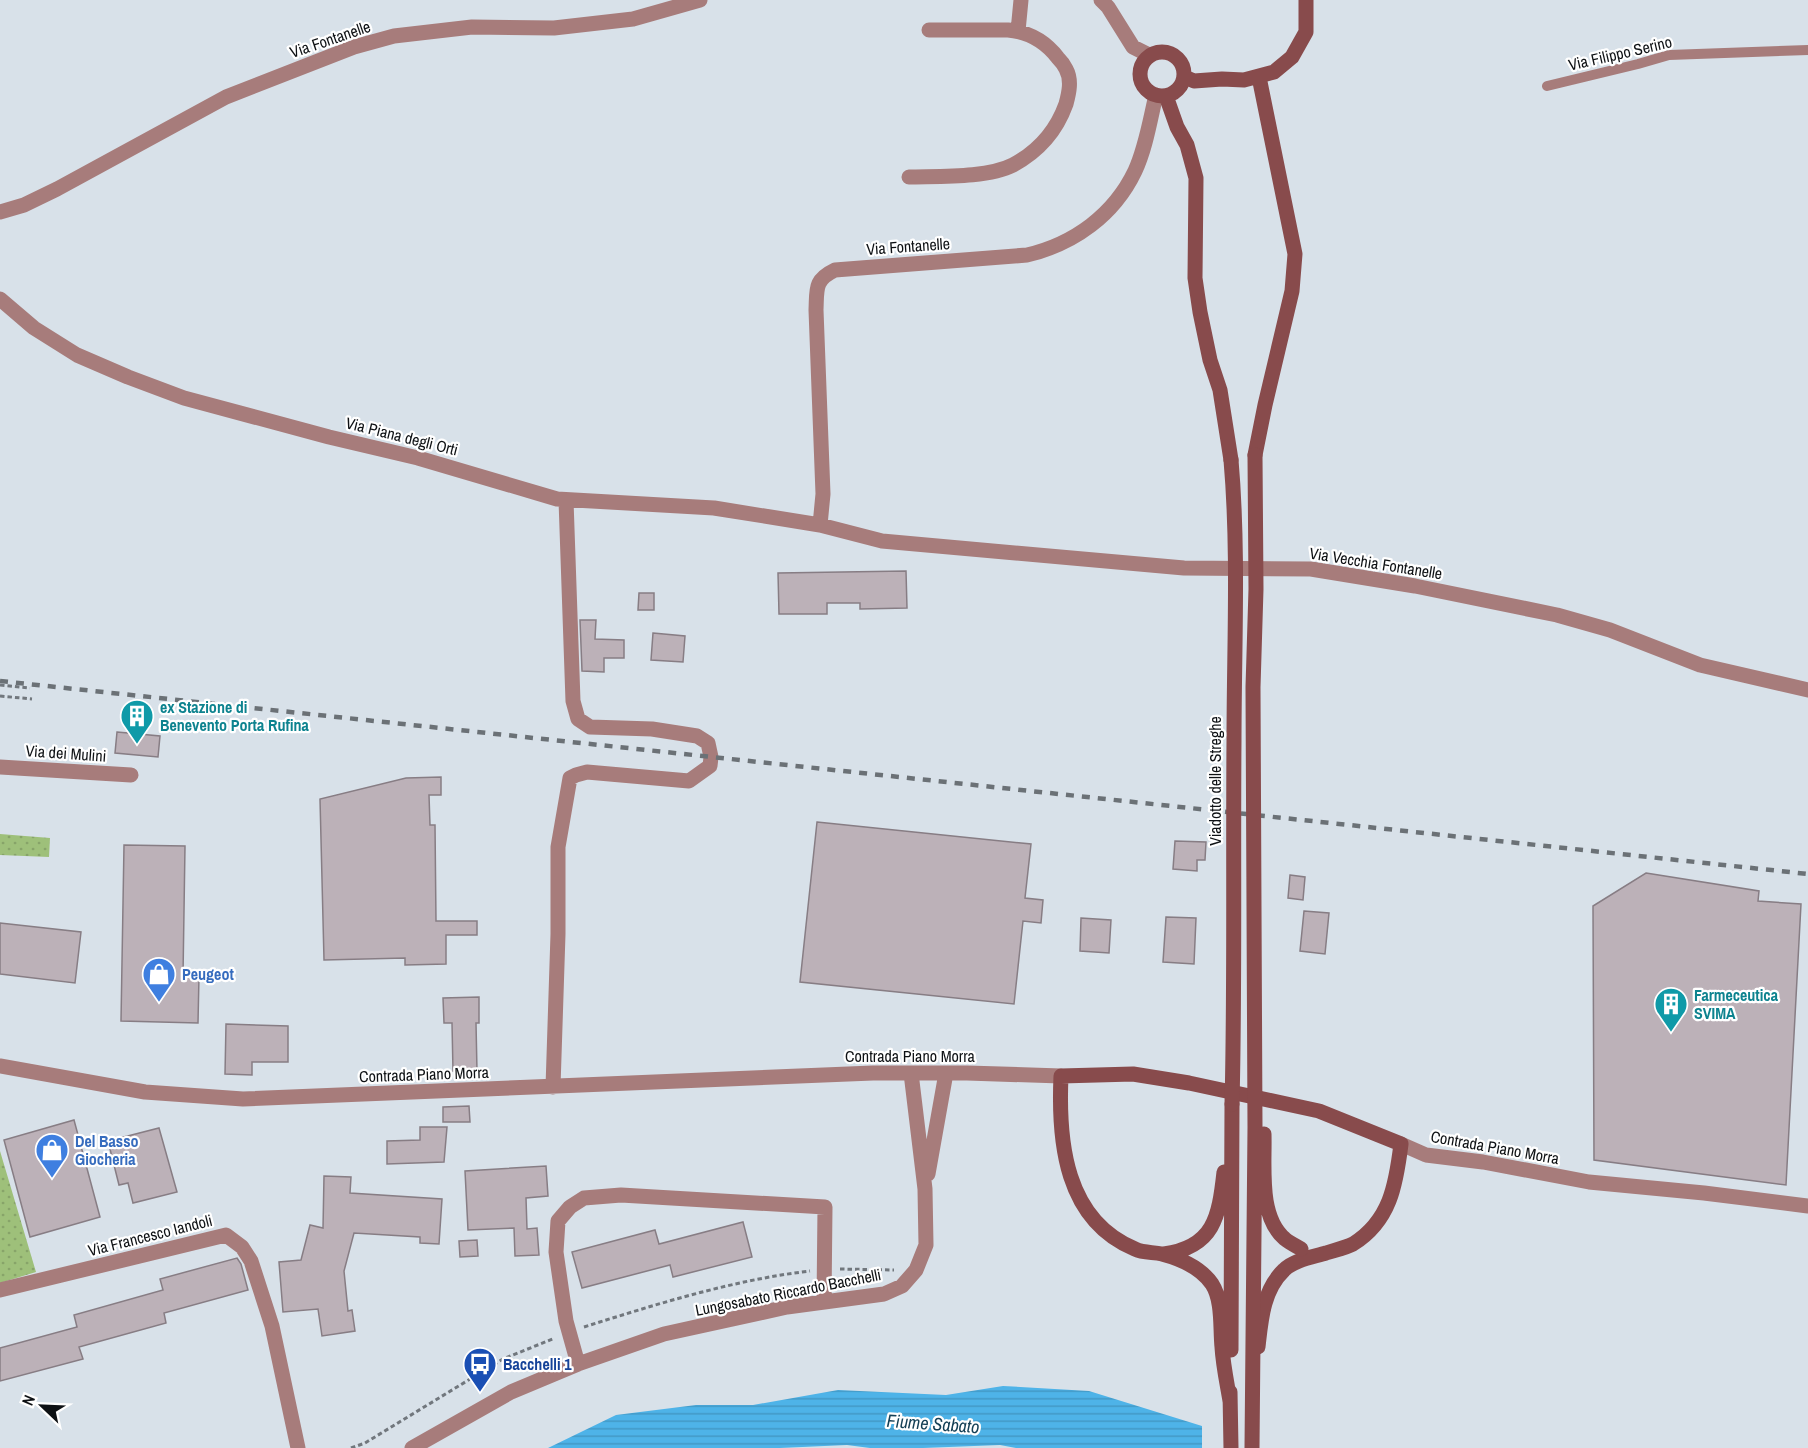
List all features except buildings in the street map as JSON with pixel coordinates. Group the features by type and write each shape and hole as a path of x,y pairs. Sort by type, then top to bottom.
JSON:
{"main road":[{"path":"1161,96 1145,88 1140,74 1144,60 1149,55 1164,51 1178,57 1185,70 1185,77 1194,81 1244,80 1274,72 1292,57 1306,32 1306,0"},
{"name":"Via Fontanelle","path":"1161,96 1178,90 1185,77"},
{"path":"1252,1448 1255,1070 1253,687 1256,455 1265,405 1292,291 1295,254 1259,77"},
{"name":"Viadotto delle Streghe","path":"1161,96 1187,145 1196,178 1195,278 1210,360 1220,390 1233,488 1234,1022 1232,1104"},
{"path":"1255,1070 1264,1130 1266,1207 1272,1221 1284,1238 1301,1255"},
{"name":"Contrada Piano Morra","path":"1061,1076 1133,1074 1189,1083 1319,1112 1401,1144"},
{"path":"1061,1076 1060,1109 1065,1159 1088,1214 1109,1235 1136,1250 1179,1256 1195,1267 1212,1285 1218,1305 1230,1401"},
{"path":"1179,1256 1210,1231 1218,1209 1224,1180 1232,1104"},
{"path":"1232,1104 1230,1401 1232,1448"},
{"path":"1252,1416 1259,1334 1266,1296 1285,1268 1301,1255 1324,1253 1351,1245 1374,1227 1390,1200 1401,1144"}],"street":[{"name":"Via Fontanelle","path":"0,212 24,205 57,189 226,97 354,47 394,36 472,27 554,28 633,19 700,0"},
{"path":"1018,31 1021,0"},
{"path":"1101,0 1108,7 1133,47 1149,55"},
{"path":"909,177 992,172 1026,158 1048,138 1059,122 1070,90 1067,70 1051,48 1036,37 1018,31 929,30"},
{"name":"Via Fontanelle","path":"820,525 823,494 816,310 817,288 822,276 835,270 1027,255 1050,249 1075,237 1119,198 1136,169 1161,96"},
{"name":"Via Piana degli Orti","path":"0,299 34,328 77,355 184,398 418,458 566,500 662,503 714,508 820,525"},
{"path":"553,1087 558,934 558,847 570,778 587,772 689,781 710,766 711,757 708,743 697,736 652,729 590,727 578,719 573,701 566,500"},
{"name":"Via Vecchia Fontanelle","path":"820,525 882,541 1184,568 1311,569 1404,584 1557,615 1610,630 1700,665 1808,690"},
{"name":"Via dei Mulini","path":"0,766 130,775"},
{"name":"Contrada Piano Morra","path":"0,1066 145,1092 243,1099 873,1073 1061,1076"},
{"name":"Lungosabato Riccardo Bacchelli","path":"412,1448 511,1392 578,1364 664,1334 787,1307 884,1294 902,1286 915,1270 926,1245 925,1189 911,1073"},
{"path":"925,1189 946,1073"},
{"name":"Contrada Piano Morra","path":"1401,1144 1426,1155 1483,1162 1589,1182 1704,1192 1808,1206"},
{"path":"578,1364 569,1332 556,1252 558,1221 570,1207 584,1198 621,1195 825,1208 824,1302"},
{"name":"Via Francesco Iandoli","path":"0,1290 226,1235 242,1247 251,1261 272,1326 298,1448"}],"lane":[{"name":"Via Filippo Serino","path":"1547,86 1669,55 1808,51"}],"path":[{"path":"0,685 30,688"},
{"path":"0,696 32,699"},
{"path":"351,1448 365,1443 503,1359 569,1332 631,1312 734,1284 824,1269 895,1270"}],"green space":[{"path":"0,834 50,838 49,857 0,855"},
{"path":"0,1151 36,1272 0,1283"}],"water":[{"name":"Fiume Sabato","path":"1003,1386 1089,1391 1202,1426 1202,1448 1016,1448 1000,1445 870,1448 847,1445 780,1448 548,1448 616,1415 696,1405 753,1405 838,1390 946,1395"}],"railway":[{"path":"0,681 1808,874"}],"place":[{"name":"ex Stazione di Benevento Porta Rufina","path":"137,745"},
{"name":"Peugeot","path":"159,1003"},
{"name":"Farmeceutica SVIMA","path":"1671,1033"},
{"name":"Del Basso Giocheria","path":"52,1179"},
{"name":"Bacchelli 1","path":"480,1393"}]}
